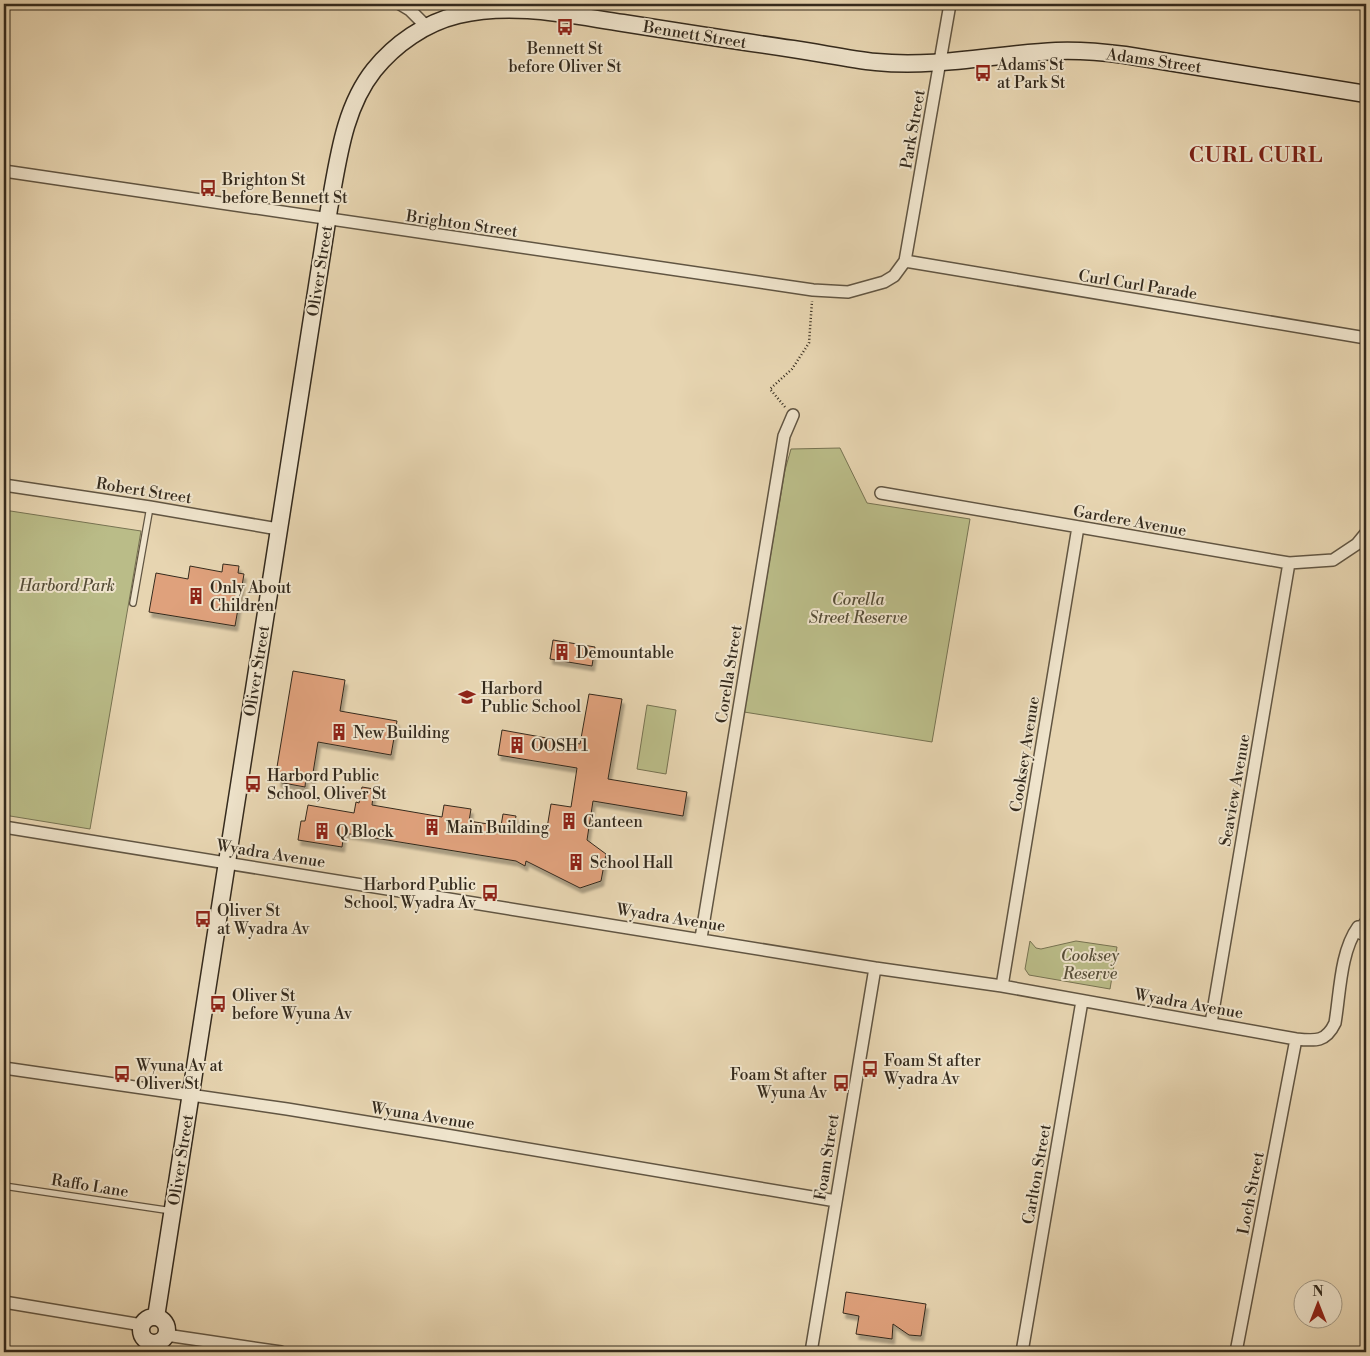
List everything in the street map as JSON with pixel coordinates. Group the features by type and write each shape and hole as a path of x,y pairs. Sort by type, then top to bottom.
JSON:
{"main road":[{"name":"Bennett Street","path":"426,26 456,15 479,11 502,9 528,10 574,15 876,62 940,63"},
{"name":"Oliver Street","path":"148,1320 172,1211 225,862 327,219 339,155 347,121 373,71 404,41 426,26"},
{"name":"Adams Street","path":"940,63 1055,51 1086,51 1125,54 1366,94"},
{"path":"160,1318 167,1328 166,1335 160,1342 150,1348 142,1336 148,1320 160,1318"}],"street":[{"path":"400,4 410,10 426,26"},
{"name":"Park Street","path":"906,261 950,4"},
{"name":"Brighton Street","path":"4,171 813,290 848,292 884,282 894,276 906,261"},
{"name":"Curl Curl Parade","path":"906,261 1366,338"},
{"name":"Corella Street","path":"701,938 784,436 793,416"},
{"name":"Robert Street","path":"4,485 278,529"},
{"name":"Gardere Avenue","path":"881,493 1289,563 1333,560 1357,544 1366,533"},
{"name":"Cooksey Avenue","path":"1002,986 1078,527"},
{"name":"Seaview Avenue","path":"1211,1023 1289,563"},
{"name":"Wyadra Avenue","path":"4,827 701,938 874,968 1002,986 1296,1040 1317,1041 1330,1033 1336,1023 1345,954 1356,930"},
{"name":"Foam Street","path":"811,1352 874,968"},
{"name":"Carlton Street","path":"1022,1352 1082,1001"},
{"name":"Loch Street","path":"1236,1352 1296,1040"},
{"name":"Wyuna Avenue","path":"4,1068 446,1135 836,1200"},
{"path":"4,1302 148,1320"},
{"path":"166,1335 281,1352"}],"lane":[{"path":"133,604 150,507"},
{"path":"1366,917 1356,930 1366,939"},
{"name":"Raffo Lane","path":"4,1186 172,1211"}],"path":[{"path":"793,416 770,389 792,369 809,343 813,290"}],"green space":[{"name":"Corella Street Reserve","path":"840,448 867,503 970,519 932,742 744,712 785,470 791,449"},
{"name":"Harbord Park","path":"4,510 141,531 90,829 4,815"},
{"path":"647,705 676,710 666,774 637,769"},
{"name":"Cooksey Reserve","path":"1030,941 1036,948 1041,949 1076,941 1117,947 1110,989 1029,975 1025,969"}],"building":[{"name":"Only About Children","path":"223,564 239,566 238,573 244,574 235,626 149,612 156,573 188,579 190,566 222,572"},
{"path":"553,640 595,647 592,666 550,659"},
{"name":"New Building","path":"293,671 345,680 340,711 397,721 391,755 318,742 312,779 306,777 305,787 278,782 279,774 276,773"},
{"path":"589,694 622,699 608,779 687,792 683,816 593,801 587,840 606,854 601,881 580,888 526,861 525,866 516,861 344,833 342,847 298,840 301,821 305,821 308,805 354,813 356,802 359,803 362,787 374,789 372,805 442,817 444,805 471,809 469,821 501,826 503,814 516,816 514,829 546,834 551,804 571,807 577,768 498,755 502,730 580,744"},
{"path":"846,1292 926,1304 921,1336 909,1335 893,1324 892,1339 856,1334 859,1316 843,1313"}],"place":[{"name":"Bennett St before Oliver St","path":"565,27"},
{"name":"Adams St at Park St","path":"983,73"},
{"name":"Brighton St before Bennett St","path":"208,188"},
{"name":"Only About Children","path":"196,596"},
{"name":"Demountable","path":"562,652"},
{"name":"Harbord Public School","path":"467,697"},
{"name":"New Building","path":"339,732"},
{"name":"OOSH 1","path":"517,745"},
{"name":"Harbord Public School, Oliver St","path":"253,784"},
{"name":"Canteen","path":"569,821"},
{"name":"Main Building","path":"432,827"},
{"name":"Q Block","path":"322,831"},
{"name":"School Hall","path":"576,862"},
{"name":"Harbord Public School, Wyadra Av","path":"490,893"},
{"name":"Oliver St at Wyadra Av","path":"203,919"},
{"name":"Oliver St before Wyuna Av","path":"218,1004"},
{"name":"Foam St after Wyadra Av","path":"870,1069"},
{"name":"Wyuna Av at Oliver St","path":"122,1074"},
{"name":"Foam St after Wyuna Av","path":"841,1083"}],"district":[{"name":"CURL CURL","path":"1256,155"}]}
